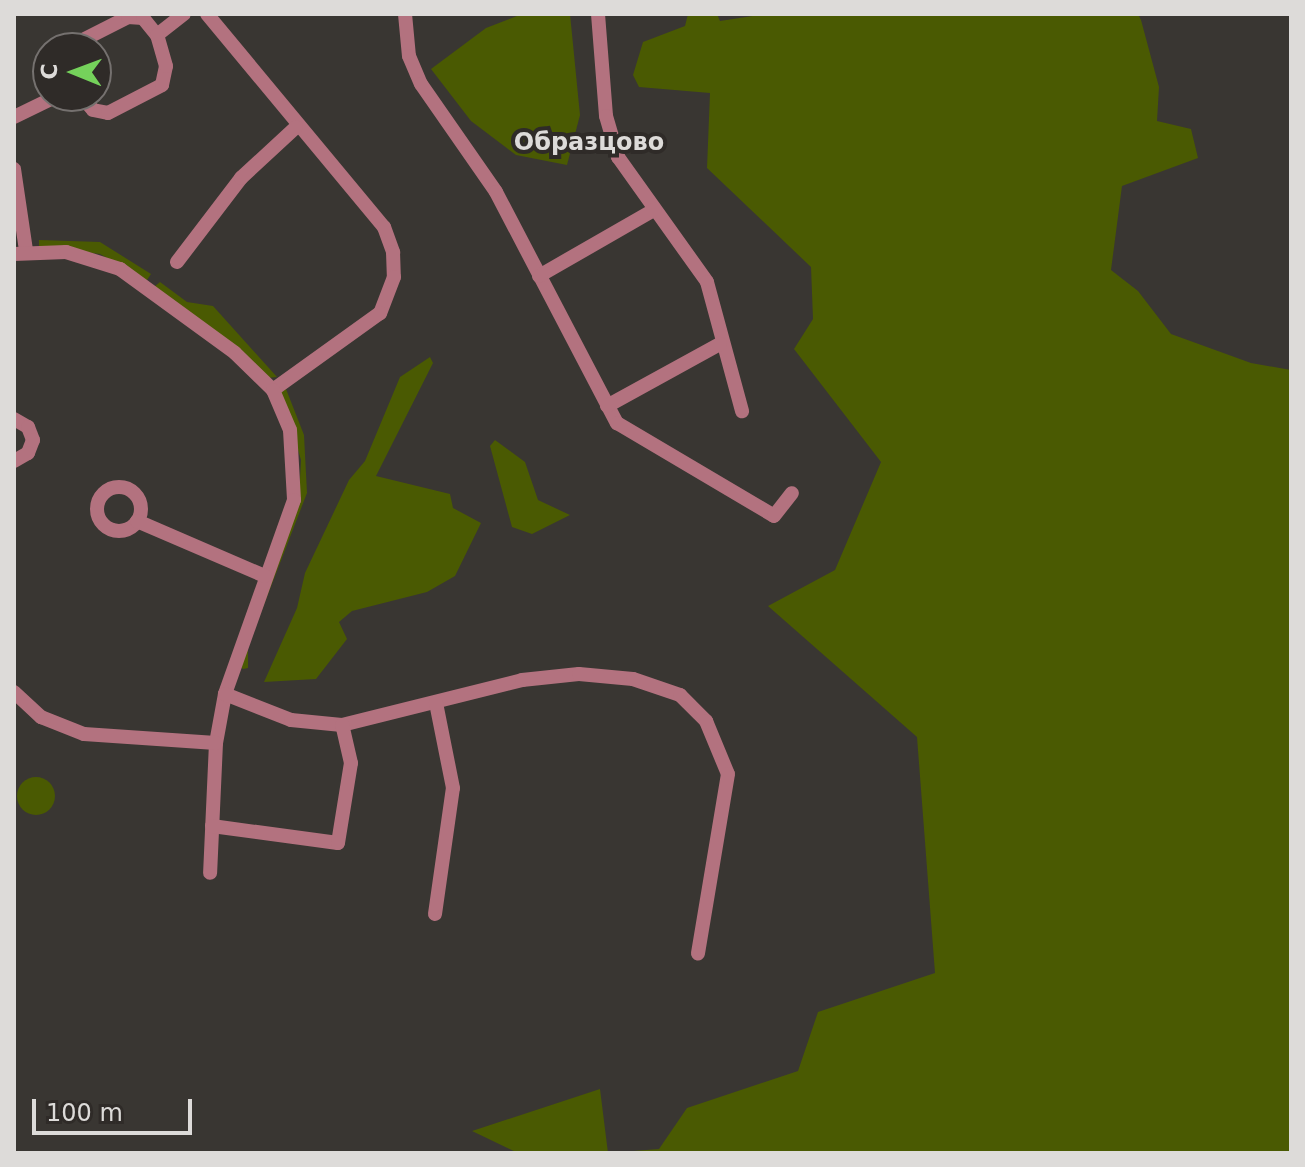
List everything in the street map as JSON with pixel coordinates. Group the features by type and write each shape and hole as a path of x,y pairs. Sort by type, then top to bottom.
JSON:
{"street":[{"path":"157,35 184,14"},
{"path":"207,14 296,127 384,227 394,277 380,313 273,390"},
{"path":"405,14 409,56 421,84 496,192 607,406 631,435 774,516 792,493"},
{"path":"598,14 596,36 610,130 618,157 707,282 720,344 742,411"},
{"path":"98,32 128,17 143,18 157,35 166,66 162,85 112,111"},
{"path":"14,117 32,108"},
{"path":"177,262 241,178 296,127"},
{"path":"14,169 20,252 91,255 120,269 235,353 273,390 290,430 294,500 225,694 216,743 210,873"},
{"path":"539,276 654,210"},
{"path":"607,406 720,344"},
{"path":"14,419 28,427 33,440 28,453 14,461"},
{"path":"137,521 265,576"},
{"path":"225,694 291,720 342,725 522,680 579,674 633,679 680,695 706,721 728,774 698,954"},
{"path":"14,692 41,717 84,734 216,743"},
{"path":"435,914 453,788 436,703"},
{"path":"212,826 338,843 351,763 342,725"}],"green space":[{"path":"522,14 570,14 580,115 567,165 516,155 471,121 431,69 486,28"},
{"path":"688,14 717,14 720,21 766,14 1138,14 1159,87 1157,121 1191,129 1198,158 1122,186 1111,270 1138,291 1171,334 1251,363 1291,370 1291,1153 608,1153 659,1149 687,1108 798,1071 818,1012 935,973 917,737 768,606 835,570 881,462 794,349 813,319 811,267 707,168 710,93 639,87 633,75 643,42 685,26"},
{"path":"39,240 100,242 151,274 147,280 100,254 39,246"},
{"path":"160,282 187,302 213,306 277,377 267,378 154,287"},
{"path":"430,357 433,363 376,476 450,494 453,508 481,523 455,576 427,592 352,611 339,622 347,639 316,679 264,682 297,608 305,573 349,480 365,461 400,377"},
{"path":"286,389 304,435 307,493 248,646 248,668 243,669 240,666 299,499 301,460 281,392"},
{"path":"495,440 525,462 538,500 570,515 532,534 512,527 490,446"},
{"path":"36,777 49,783 55,796 49,809 36,815 23,809 17,796 23,783"},
{"path":"600,1089 608,1153 518,1153 472,1131"}],"district":[{"name":"Образцово","path":"589,143"}]}
